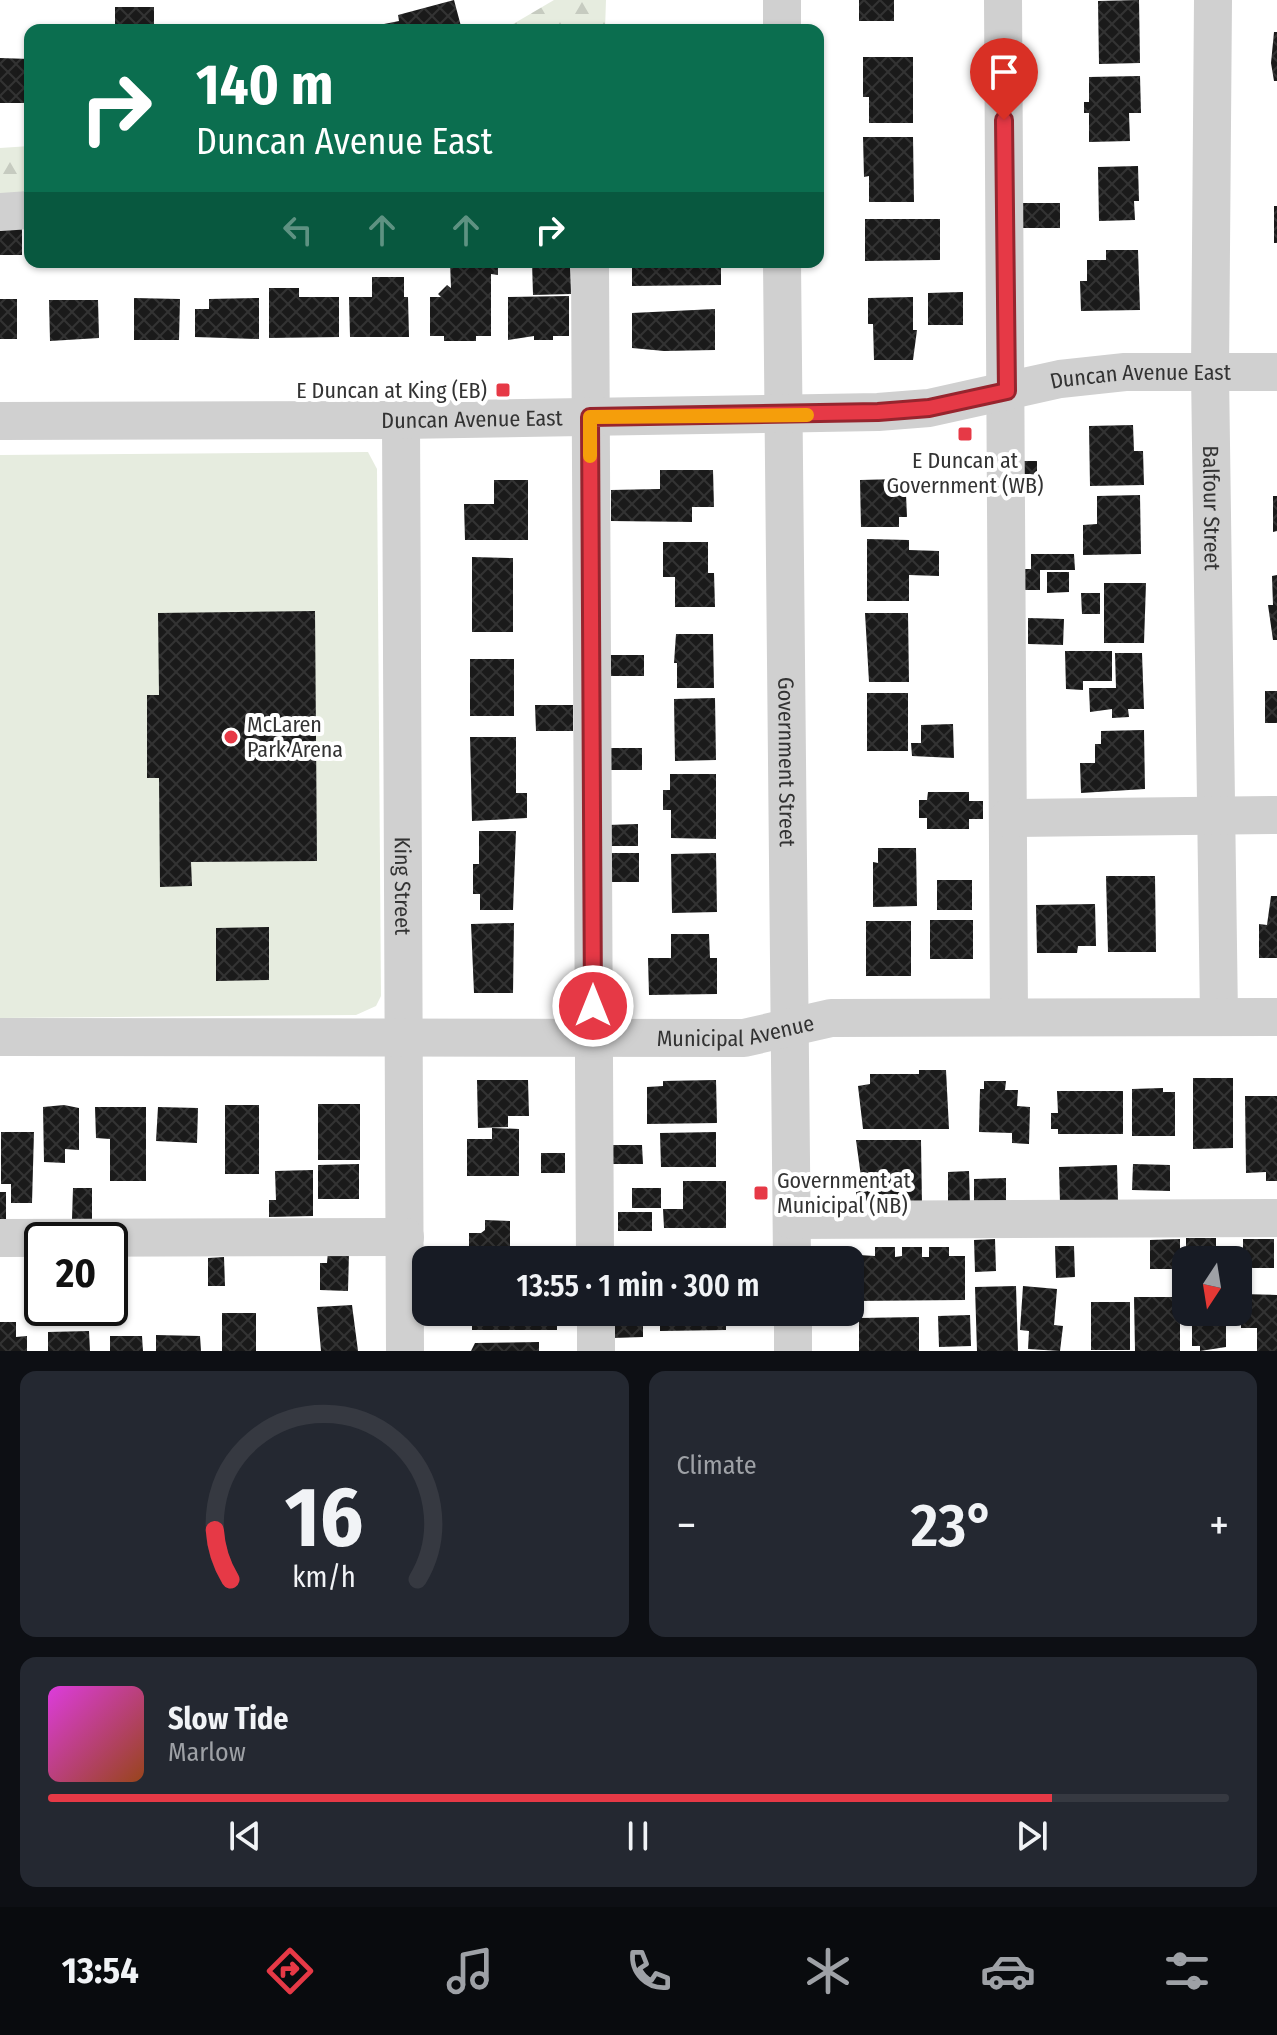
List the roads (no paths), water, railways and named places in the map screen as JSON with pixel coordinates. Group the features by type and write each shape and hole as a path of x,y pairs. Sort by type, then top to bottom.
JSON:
{"street":[{"path":"782,0 782,24"},
{"path":"1003,0 1009,1017"},
{"name":"Balfour Street","path":"1213,0 1210,372 1219,1017"},
{"path":"0,212 24,210"},
{"path":"590,268 595,1246"},
{"name":"Government Street","path":"782,268 792,1246"},
{"name":"Duncan Avenue East","path":"0,421 783,415 929,408 1060,379 1125,372 1277,372"},
{"name":"King Street","path":"401,420 405,1351"},
{"path":"1008,818 1277,815"},
{"name":"Municipal Avenue","path":"0,1037 744,1038 831,1018 1277,1017"},
{"path":"792,1220 1277,1218"},
{"path":"0,1238 405,1237"},
{"path":"596,1326 596,1351"},
{"path":"793,1326 793,1351"}],"place":[{"name":"E Duncan at King (EB)","path":"503,390"},
{"name":"E Duncan at Government (WB)","path":"965,434"},
{"name":"McLaren Park Arena","path":"231,737"},
{"name":"Government at Municipal (NB)","path":"761,1193"}]}
